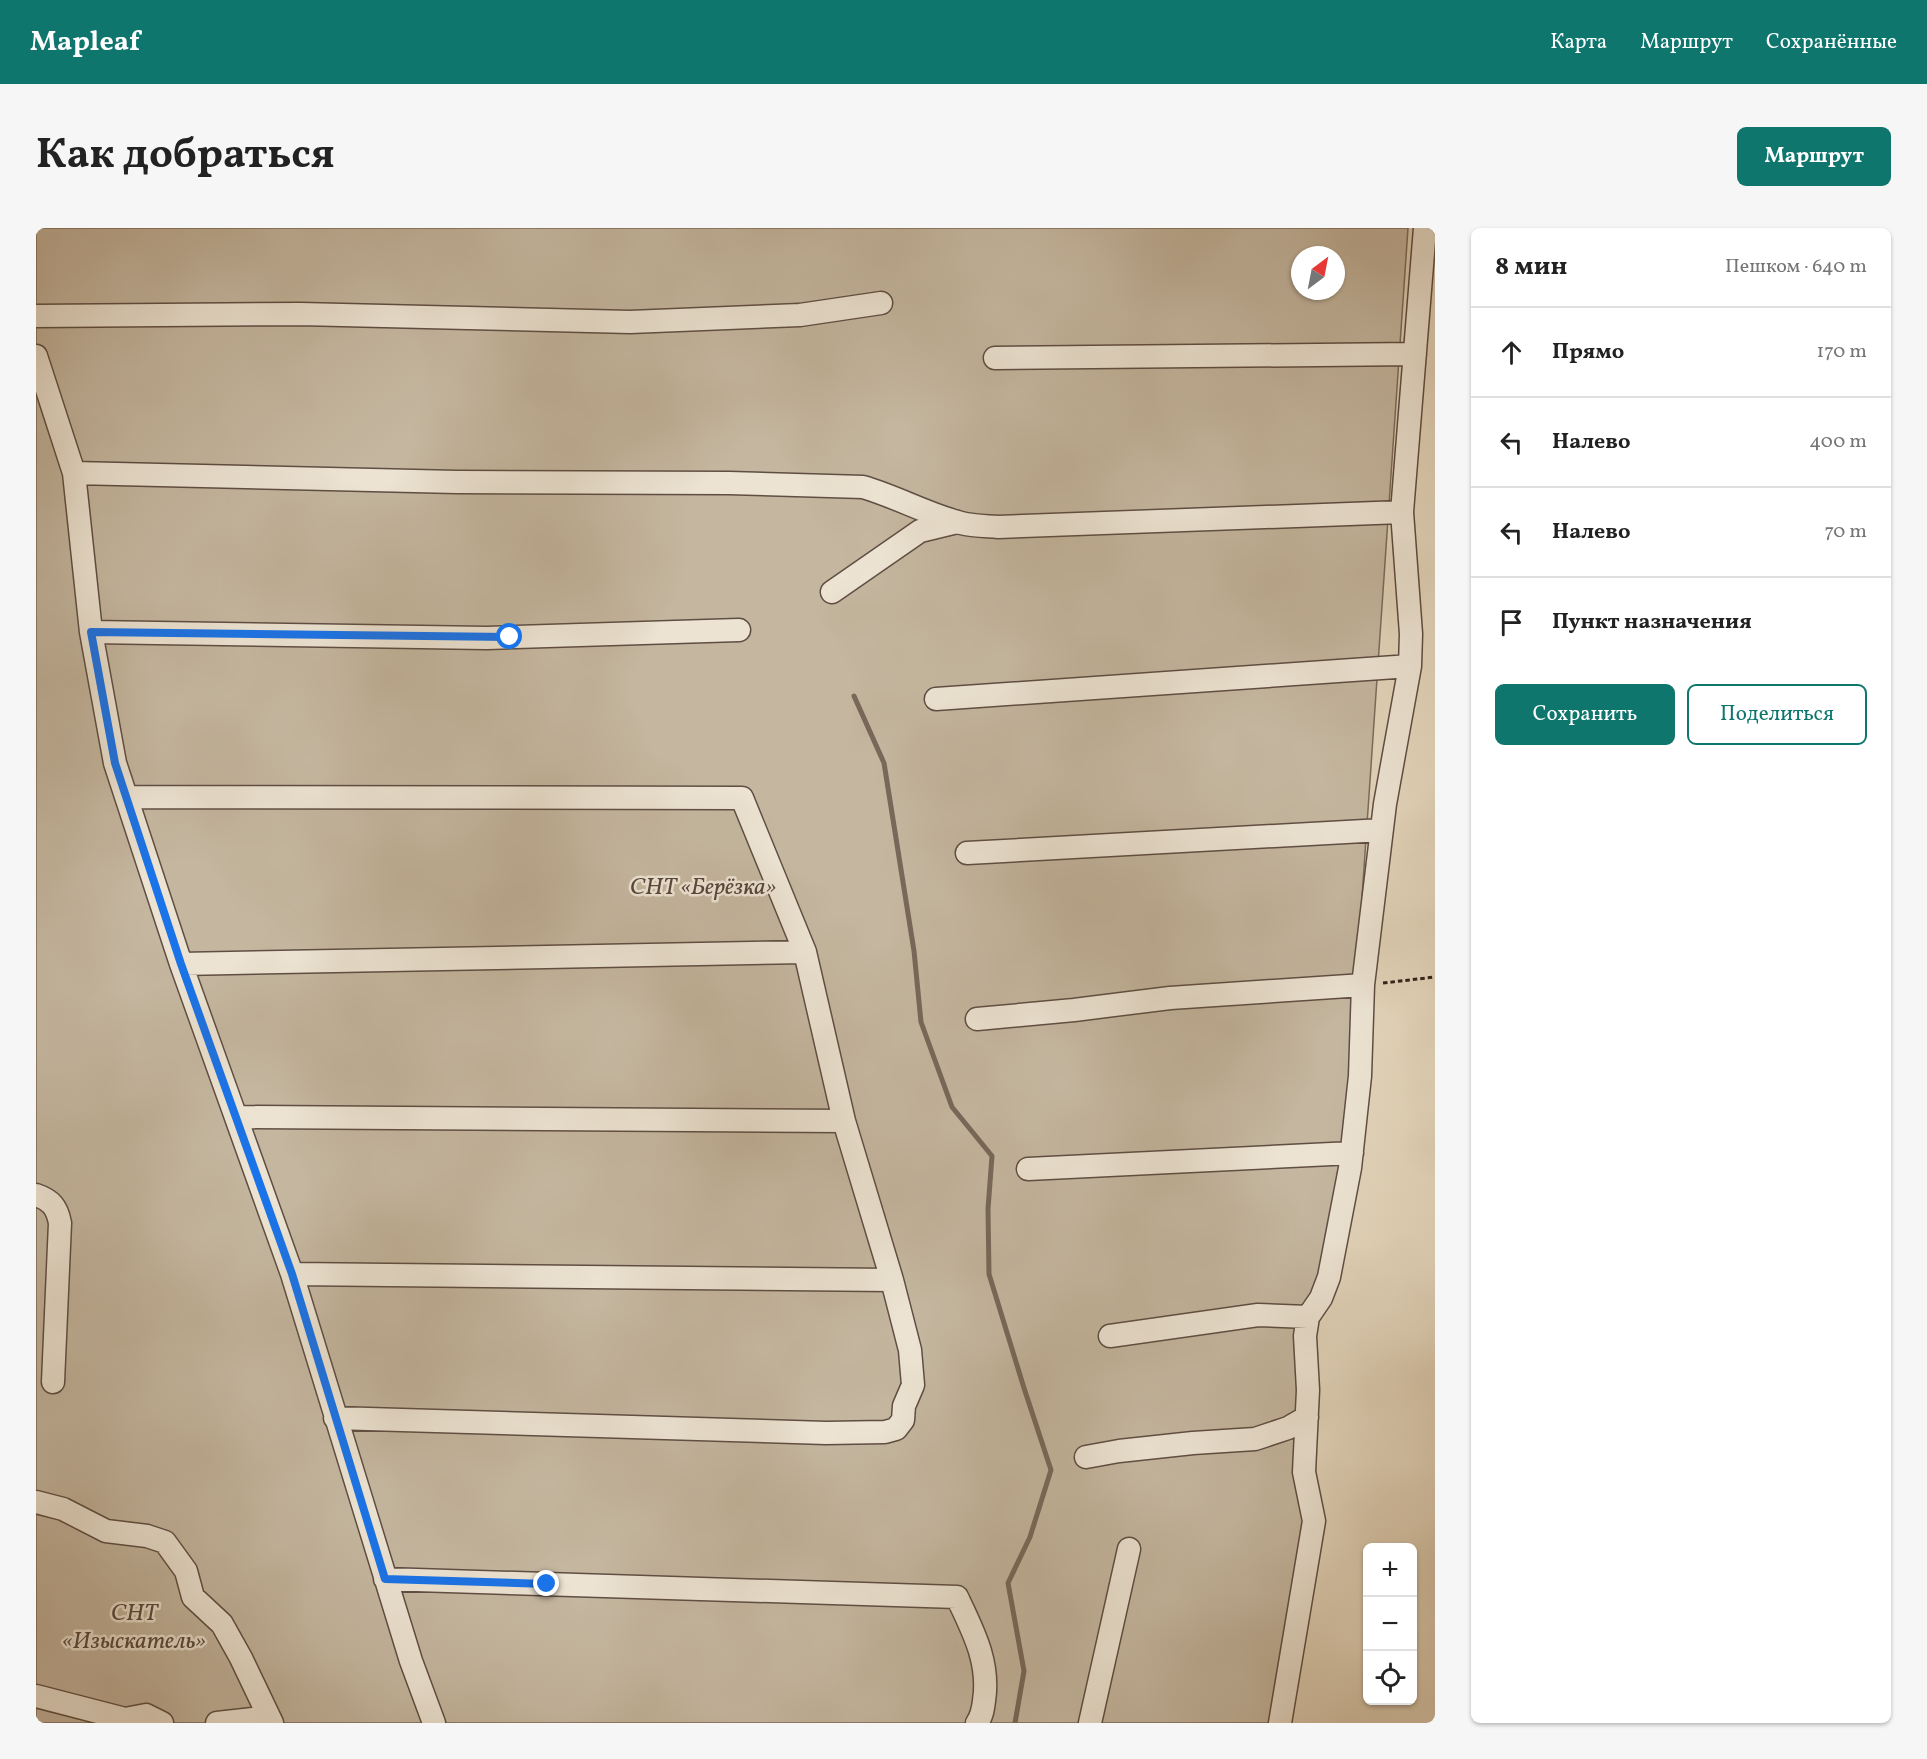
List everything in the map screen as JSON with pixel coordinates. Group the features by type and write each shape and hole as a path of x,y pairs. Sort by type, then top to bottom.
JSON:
{"lane":[{"path":"1280,1723 1314,1521 1304,1472 1308,1390 1305,1336 1308,1317 1321,1298 1329,1277 1352,1153 1360,1076 1363,985 1382,830 1410,666 1412,634 1402,513 1425,228"},
{"path":"36,316 300,314 630,322 800,315 880,303"},
{"path":"995,358 1415,354"},
{"path":"36,356 74,473 91,632 115,763 181,964 292,1274 385,1579 411,1661 434,1723"},
{"path":"74,473 457,482 729,483 863,487 957,522 998,527 1402,513"},
{"path":"832,592 920,531 957,522"},
{"path":"91,632 488,638 738,630"},
{"path":"936,699 1410,666"},
{"path":"127,797 742,798 805,952 844,1121 892,1280 910,1350 913,1385 904,1406 903,1420 896,1429 885,1432 826,1434 335,1418"},
{"path":"967,853 1382,830"},
{"path":"181,964 805,952"},
{"path":"977,1018 1074,1010 1170,998 1363,985"},
{"path":"236,1117 844,1121"},
{"path":"1028,1169 1352,1153"},
{"path":"36,1195 51,1202 58,1210 60,1222 53,1382"},
{"path":"292,1274 892,1280"},
{"path":"1110,1336 1258,1315 1308,1317"},
{"path":"1086,1457 1194,1443 1255,1439 1288,1428 1307,1417"},
{"path":"36,1502 63,1509 106,1531 147,1536 165,1542 186,1571 194,1597 222,1624 270,1720 217,1723"},
{"path":"1090,1723 1129,1549"},
{"path":"385,1579 957,1597 984,1660 986,1691 978,1723"},
{"path":"36,1696 125,1719 146,1715 162,1723"}],"path":[{"path":"1363,985 1435,977"}],"green space":[{"name":"СНТ «Берёзка»","path":"36,228 1408,228 1351,1057 1355,1095 1317,1293 1305,1306 1318,1511 1279,1723 36,1723"}],"waterway":[{"path":"854,696 884,763 914,951 921,1022 952,1107 992,1156 988,1209 989,1274 1051,1470 1030,1537 1008,1583 1024,1671 1015,1723"}],"route":[{"path":"510,637 91,632 115,763 181,964 292,1274 385,1579 547,1584"}],"park label":[{"name":"СНТ «Изыскатель»","path":"134,1626"}]}
